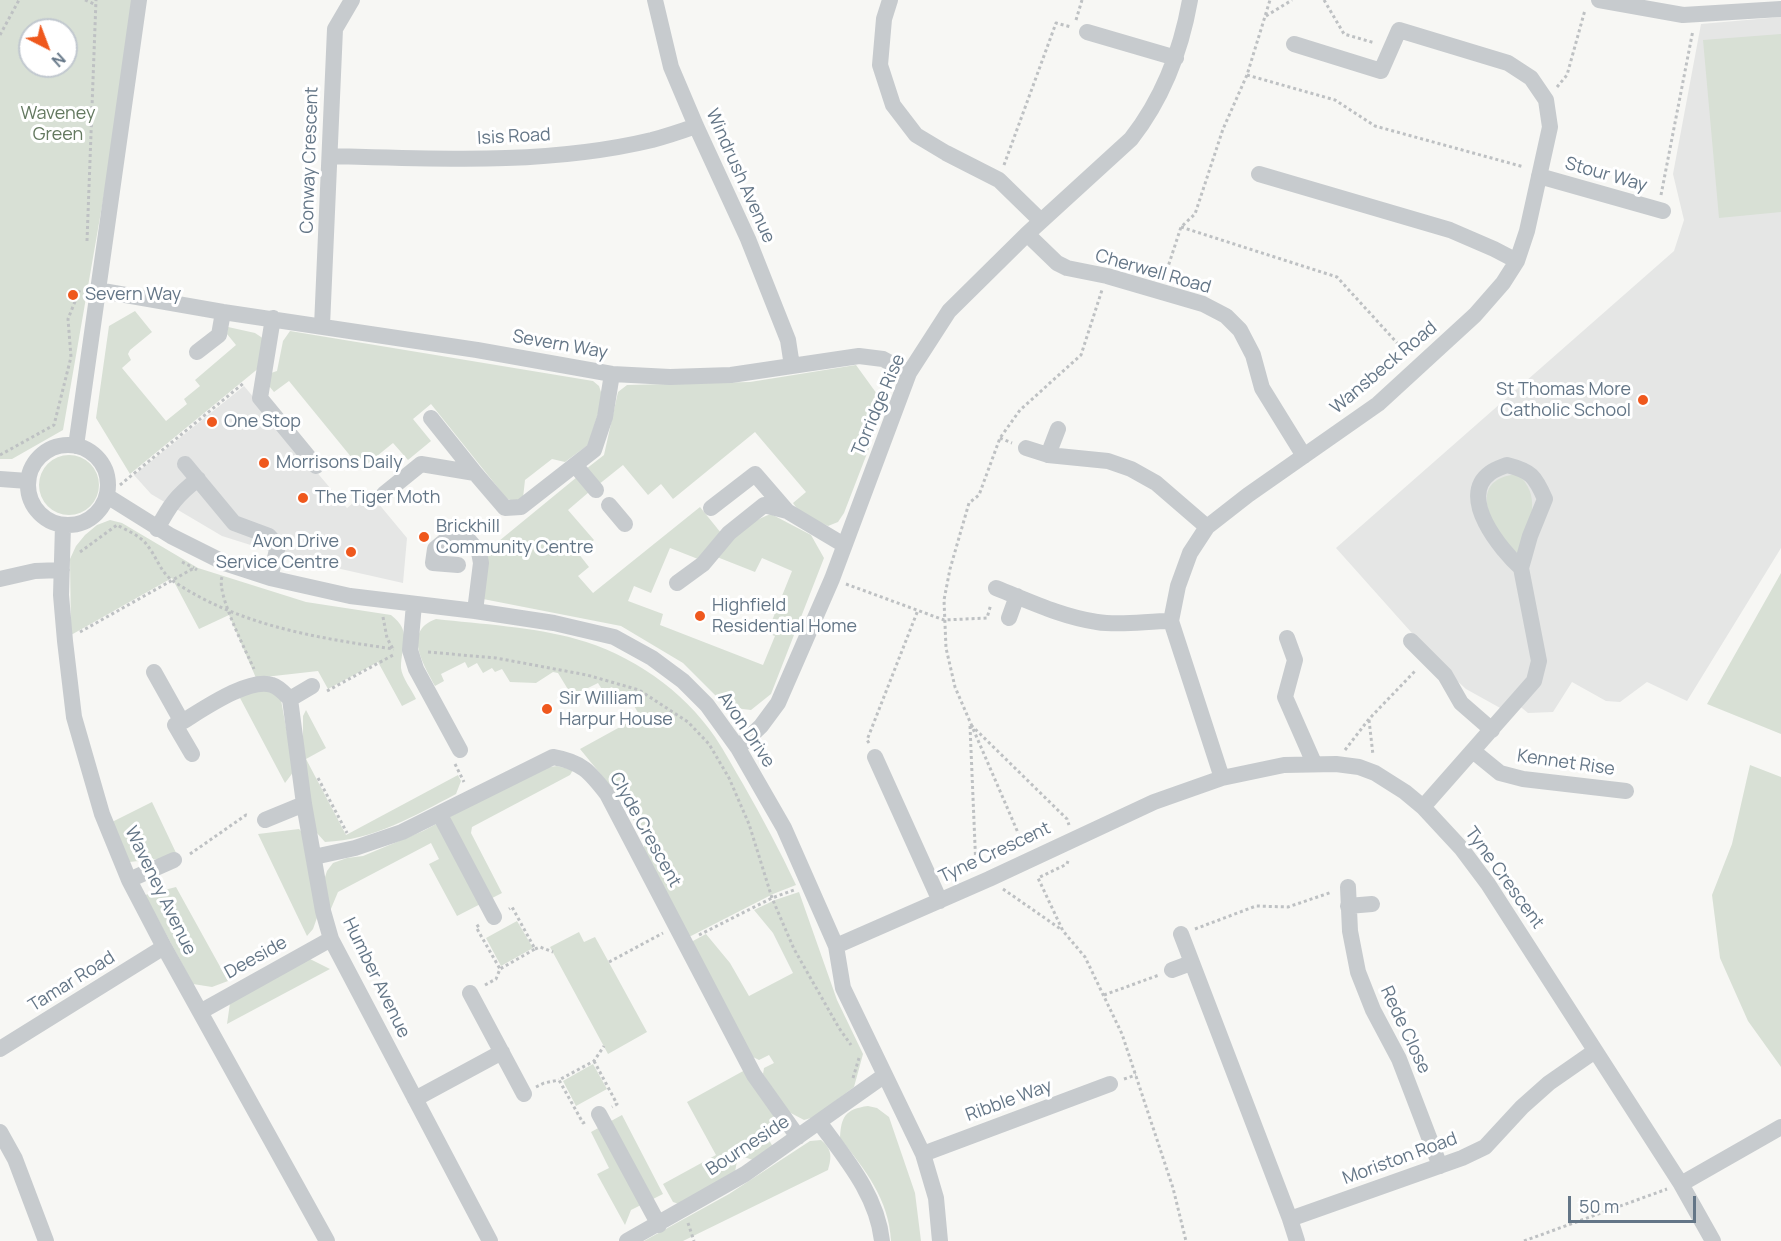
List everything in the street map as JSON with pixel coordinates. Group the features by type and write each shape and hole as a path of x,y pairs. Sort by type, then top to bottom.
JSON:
{"street":[{"path":"76,446 89,289 139,0"},
{"name":"Conway Crescent","path":"322,326 335,29 352,0"},
{"name":"Windrush Avenue","path":"655,0 671,67 752,249 788,340 792,366"},
{"path":"890,0 884,19 880,65 893,105 916,135 999,180 1041,221"},
{"name":"Torridge Rise","path":"738,748 761,726 778,703 832,579 909,373 949,311 1027,234 1131,139 1142,125 1165,84 1176,58 1184,35 1190,0"},
{"path":"1599,0 1683,15 1781,9"},
{"path":"1080,30 1176,58"},
{"path":"1294,44 1381,71 1399,30 1508,63 1531,78 1546,100"},
{"name":"Wansbeck Road","path":"1222,778 1171,621 1178,586 1190,553 1207,527 1248,495 1378,404 1475,315 1503,283 1517,261 1527,231 1550,127 1546,100"},
{"name":"Isis Road","path":"330,156 439,159 526,157 586,151 652,140 696,126"},
{"path":"1259,174 1450,230 1517,261"},
{"name":"Stour Way","path":"1540,174 1663,211"},
{"name":"Cherwell Road","path":"1027,234 1057,263 1066,268 1107,276 1203,304 1226,316 1240,330 1253,355 1262,388 1304,456"},
{"name":"Severn Way","path":"89,289 612,374 670,377 731,375 859,356 883,359 909,373"},
{"path":"197,352 219,334 223,312"},
{"path":"273,318 260,398 316,466"},
{"path":"431,418 505,508 521,507 594,450 605,417 612,374"},
{"path":"1048,455 1058,429"},
{"path":"63,445 88,450 105,470 108,483 106,496 100,509 90,519 77,524 63,525 51,522 33,505 28,494 28,481 31,468 39,457 50,449 63,445"},
{"path":"1026,448 1048,455 1108,461 1131,469 1156,483 1207,527"},
{"path":"185,464 234,523 269,536 278,546 270,578"},
{"path":"384,494 421,464 475,473"},
{"path":"575,465 596,490"},
{"path":"1423,807 1534,681 1539,661 1521,568 1530,536 1545,499 1537,480 1526,470 1507,465 1489,473 1480,486 1478,503 1484,520 1493,534 1507,555 1521,568"},
{"path":"711,508 755,474 787,511 844,545"},
{"path":"0,479 28,481"},
{"path":"157,529 172,503 198,479"},
{"name":"Avon Drive","path":"106,496 157,529 210,556 270,578 350,596 554,623 614,638 652,658 683,681 707,705 738,748 784,828 836,946 843,988 923,1154 936,1198 940,1241"},
{"path":"609,505 625,524"},
{"path":"677,583 703,564 729,534 764,506 787,511"},
{"name":"Waveney Avenue","path":"63,525 61,595 74,717 102,814 129,880 164,947 327,1241"},
{"path":"458,565 433,563 435,549 459,529 479,552 481,563 475,611"},
{"path":"0,579 35,571 62,570"},
{"path":"996,588 1072,617 1098,622 1128,624 1171,621"},
{"path":"1009,618 1017,596"},
{"path":"414,604 400,650 416,669 460,750"},
{"path":"1287,638 1295,660 1285,697 1314,763"},
{"path":"1411,641 1444,675 1461,704 1492,730"},
{"path":"154,672 182,722"},
{"path":"192,754 175,725 242,688 261,684 272,685 283,691 290,699 318,689"},
{"name":"Humber Avenue","path":"290,699 304,804 323,911 331,939 490,1241"},
{"name":"Kennet Rise","path":"1473,751 1500,773 1524,779 1626,791"},
{"name":"Clyde Crescent","path":"314,856 355,848 402,832 440,815 553,756 571,760 591,774 607,794 754,1075 798,1137"},
{"path":"875,757 940,901"},
{"name":"Tyne Crescent","path":"836,946 940,901 1154,802 1222,778 1284,765 1314,763 1359,767 1375,773 1405,792 1423,807 1461,848 1488,884 1681,1184 1713,1241"},
{"path":"265,820 304,804"},
{"path":"440,815 494,917"},
{"path":"129,880 174,861"},
{"name":"Rede Close","path":"1348,887 1350,931 1358,972 1373,1010 1399,1059 1440,1166"},
{"path":"1348,906 1372,904"},
{"path":"1180,934 1297,1241"},
{"name":"Deeside","path":"200,1012 331,939"},
{"name":"Tamar Road","path":"0,1049 164,947"},
{"path":"1172,970 1191,963"},
{"path":"470,993 524,1094"},
{"name":"Moriston Road","path":"1290,1219 1462,1158 1485,1147 1549,1083 1595,1051"},
{"path":"415,1099 502,1052"},
{"name":"Bourneside","path":"627,1241 745,1174 885,1075"},
{"name":"Ribble Way","path":"923,1154 1110,1084"},
{"path":"599,1114 658,1225"},
{"path":"819,1122 865,1186 880,1223 882,1241"},
{"path":"1681,1184 1781,1127"},
{"path":"0,1132 15,1159 46,1241"}],"path":[{"path":"0,35 19,0"},
{"path":"85,0 95,2 87,243"},
{"path":"1080,30 1082,0"},
{"path":"1160,292 1181,227 1195,214 1223,129 1247,75 1270,0"},
{"path":"1265,17 1292,0"},
{"path":"1324,0 1344,34 1391,48"},
{"path":"1546,100 1567,75 1588,0"},
{"path":"1663,211 1661,192 1696,14"},
{"path":"999,180 1056,23"},
{"path":"1247,75 1335,100 1376,126 1540,174"},
{"path":"1181,227 1337,277 1419,368"},
{"path":"0,455 54,425 71,357 68,319 89,289"},
{"path":"106,496 265,366"},
{"path":"78,560 80,550 117,525 147,544 166,576 229,612 262,624 303,635 400,650 496,658 587,675 639,690 688,722 709,744 729,778 749,824 772,898 794,949 852,1047"},
{"path":"77,623 78,634 194,568 202,571 210,556"},
{"path":"227,564 220,583 229,612 261,684"},
{"path":"832,579 944,620 987,618 996,588"},
{"path":"385,600 383,622 387,638 400,650"},
{"path":"875,757 867,740 918,610"},
{"path":"944,620 946,648 955,687 969,724 1022,842"},
{"path":"318,689 395,655 400,650"},
{"path":"1352,741 1369,718 1428,658"},
{"path":"1369,718 1375,773"},
{"path":"969,724 1067,819 1076,837"},
{"path":"969,724 976,867 984,881 1063,931"},
{"path":"313,769 355,848"},
{"path":"174,861 182,860 246,815 265,820"},
{"path":"1067,864 1038,878 1063,931 1084,957 1122,1034 1173,1188 1186,1241"},
{"path":"684,942 772,898 808,885"},
{"path":"1180,934 1256,906 1288,907 1348,887"},
{"path":"500,969 476,927 512,907 535,949"},
{"path":"609,962 675,926"},
{"path":"470,993 496,979 500,969 535,949 540,947 553,952"},
{"path":"1104,995 1172,970"},
{"path":"524,1094 544,1083 559,1080 594,1061 604,1046"},
{"path":"852,1081 859,1057"},
{"path":"559,1080 583,1123 617,1104 594,1061"},
{"path":"1524,1241 1681,1184"}],"shaded area":[{"name":"St Thomas More Catholic School","path":"1781,17 1781,548 1687,701 1647,682 1620,702 1606,701 1572,682 1553,712 1528,713 1511,699 1502,709 1466,689 1444,669 1336,548 1674,251 1684,220 1673,174 1701,24"},
{"path":"244,386 347,508 368,491 407,538 403,583 292,558 222,536 151,494 134,475"}],"green space":[{"name":"Waveney Green","path":"0,0 132,0 114,137 63,430 12,459 0,459"},
{"path":"1781,34 1781,212 1719,218 1703,40"},
{"path":"135,311 152,332 130,350 128,354 131,360 122,368 166,421 187,404 184,399 200,386 195,380 236,345 227,334 228,327 255,333 264,339 260,367 130,474 96,418 109,326"},
{"path":"290,331 593,381 599,386 603,398 588,445 565,462 552,459 525,480 523,498 518,502 507,499 431,404 413,419 431,441 408,460 393,443 361,469 289,381 274,392 269,386 271,373 277,371 283,341"},
{"path":"856,365 877,394 888,399 844,513 838,522 828,526 800,513 793,503 806,492 755,432 673,499 661,484 648,495 623,465 598,485 586,469 604,455 618,392 627,385 750,382"},
{"path":"63,455 75,455 86,460 94,468 99,485 97,497 86,510 75,515 63,515 52,510 44,502 39,491 39,479 44,468 52,460"},
{"path":"1517,474 1529,490 1532,508 1524,548 1517,553 1492,520 1487,496 1491,486 1501,478"},
{"path":"577,477 589,492 568,510 594,540 578,553 589,567 578,576 593,593 700,507 721,533 698,559 670,548 651,593 634,586 628,601 663,614 660,625 763,665 775,636 767,633 792,571 762,558 755,572 717,557 748,526 771,514 811,535 824,558 771,694 751,710 727,707 683,663 621,626 483,599 488,550"},
{"path":"110,520 122,523 198,568 306,602 391,615 398,621 404,633 401,668 416,699 402,706 378,662 328,689 318,671 256,678 229,615 199,629 172,578 71,635 70,559 76,546 85,535 97,525"},
{"path":"1781,573 1781,734 1707,704"},
{"path":"436,619 525,629 576,639 616,654 654,676 688,704 715,737 757,809 796,885 773,894 689,937 644,856 644,841 623,799 612,793 603,777 580,749 640,716 626,692 618,696 612,687 603,691 598,683 572,696 558,673 553,672 536,683 510,682 502,669 495,672 492,668 483,673 477,663 468,668 465,662 441,674 444,681 435,686 422,659 418,640 426,624"},
{"path":"252,691 272,691 281,700 294,771 285,783 240,698"},
{"path":"306,710 326,748 306,759 346,835 458,775 461,781 456,794 377,832 325,842 316,832 303,754 303,716"},
{"path":"1750,765 1781,777 1781,1067 1748,1021 1720,958 1712,895 1732,844"},
{"path":"557,766 573,770 570,775 472,827 471,833 502,893 457,916 429,864 439,859 431,843 338,892 330,911 324,880 333,863 363,856 423,831 542,768"},
{"path":"152,802 178,857 129,862 112,822"},
{"path":"299,829 304,834 318,915 313,929 307,936 258,834"},
{"path":"176,887 228,981 212,987 193,984 145,895"},
{"path":"799,892 837,1000 863,1054 854,1087 814,1117 804,1120 787,1111 763,1074 764,1068 774,1063 769,1055 759,1060 753,1057 691,942 706,934 730,963 749,996 793,973 773,933 754,910"},
{"path":"517,921 533,948 501,966 486,938"},
{"path":"579,932 584,942 595,937 647,1032 608,1054 550,947"},
{"path":"310,959 330,969 227,1024 230,1003"},
{"path":"593,1064 607,1089 576,1106 563,1081"},
{"path":"745,1070 778,1123 773,1127 769,1140 773,1147 753,1160 744,1157 737,1161 735,1172 679,1204 673,1202 663,1184 716,1155 687,1102"},
{"path":"868,1106 877,1108 889,1117 915,1193 921,1241 891,1241 881,1198 867,1174 840,1138 843,1119 846,1115 854,1109"},
{"path":"622,1115 663,1194 631,1210 625,1225 597,1174 609,1168 591,1132"},
{"path":"821,1140 830,1154 828,1170 683,1241 644,1241 729,1194 810,1141"}],"place":[{"name":"Severn Way","path":"73,295"},
{"name":"St Thomas More Catholic School","path":"1643,400"},
{"name":"One Stop","path":"212,422"},
{"name":"Morrisons Daily","path":"264,463"},
{"name":"The Tiger Moth","path":"303,498"},
{"name":"Brickhill Community Centre","path":"424,537"},
{"name":"Avon Drive Service Centre","path":"351,552"},
{"name":"Highfield Residential Home","path":"700,616"},
{"name":"Sir William Harpur House","path":"547,709"}]}
